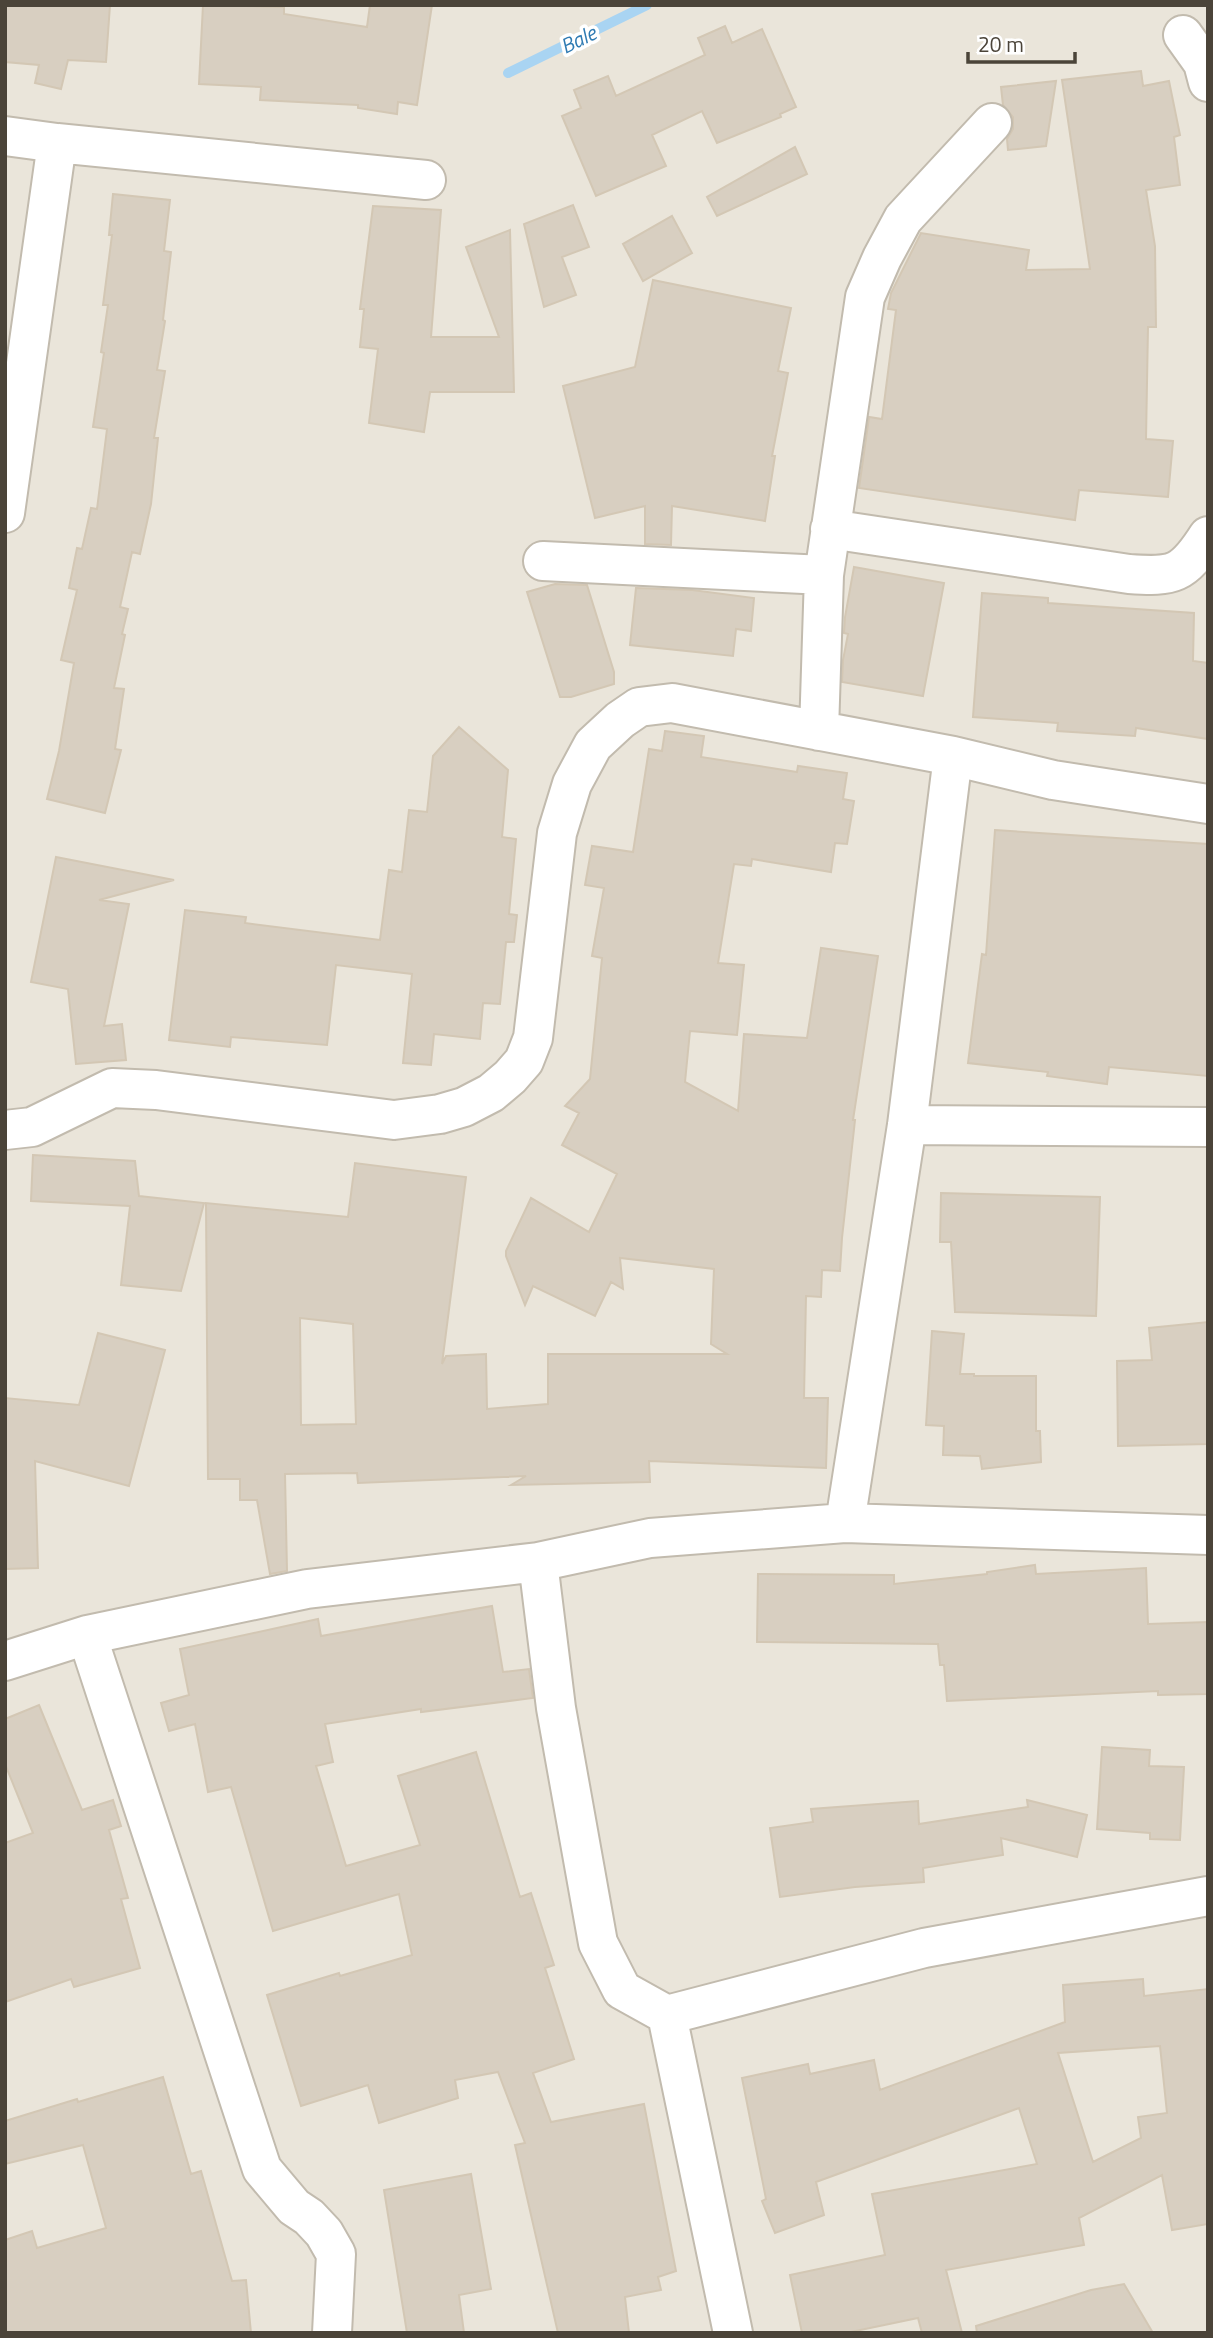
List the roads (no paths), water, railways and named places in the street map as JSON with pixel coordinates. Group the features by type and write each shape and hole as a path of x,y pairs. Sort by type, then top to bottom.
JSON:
{"street":[{"path":"1183,35 1203,63 1208,82"},
{"path":"819,731 824,575 865,298 903,219 992,123"},
{"path":"5,136 57,144 426,180"},
{"path":"5,513 57,144"},
{"path":"830,529 1129,575 1161,576 1180,570 1195,556 1208,536"},
{"path":"543,561 824,575"},
{"path":"5,1130 32,1127 112,1088 156,1090 394,1120 440,1114 464,1107 491,1093 524,1062 533,1038 556,833 572,784 593,746 620,720 639,707 672,703 953,756 1053,780 1208,804"},
{"path":"845,1523 907,1125 953,756"},
{"path":"907,1125 1208,1127"},
{"path":"5,1661 87,1635 307,1589 538,1562 650,1538 845,1523 1208,1535"},
{"path":"538,1562 556,1708 598,1943 622,1990 667,2015 924,1948 1208,1896"},
{"path":"87,1635 261,2169 294,2207 309,2217 324,2233 337,2254 332,2333"},
{"path":"667,2015 733,2333"}],"waterway":[{"name":"Bale","path":"508,73 647,5"}]}
